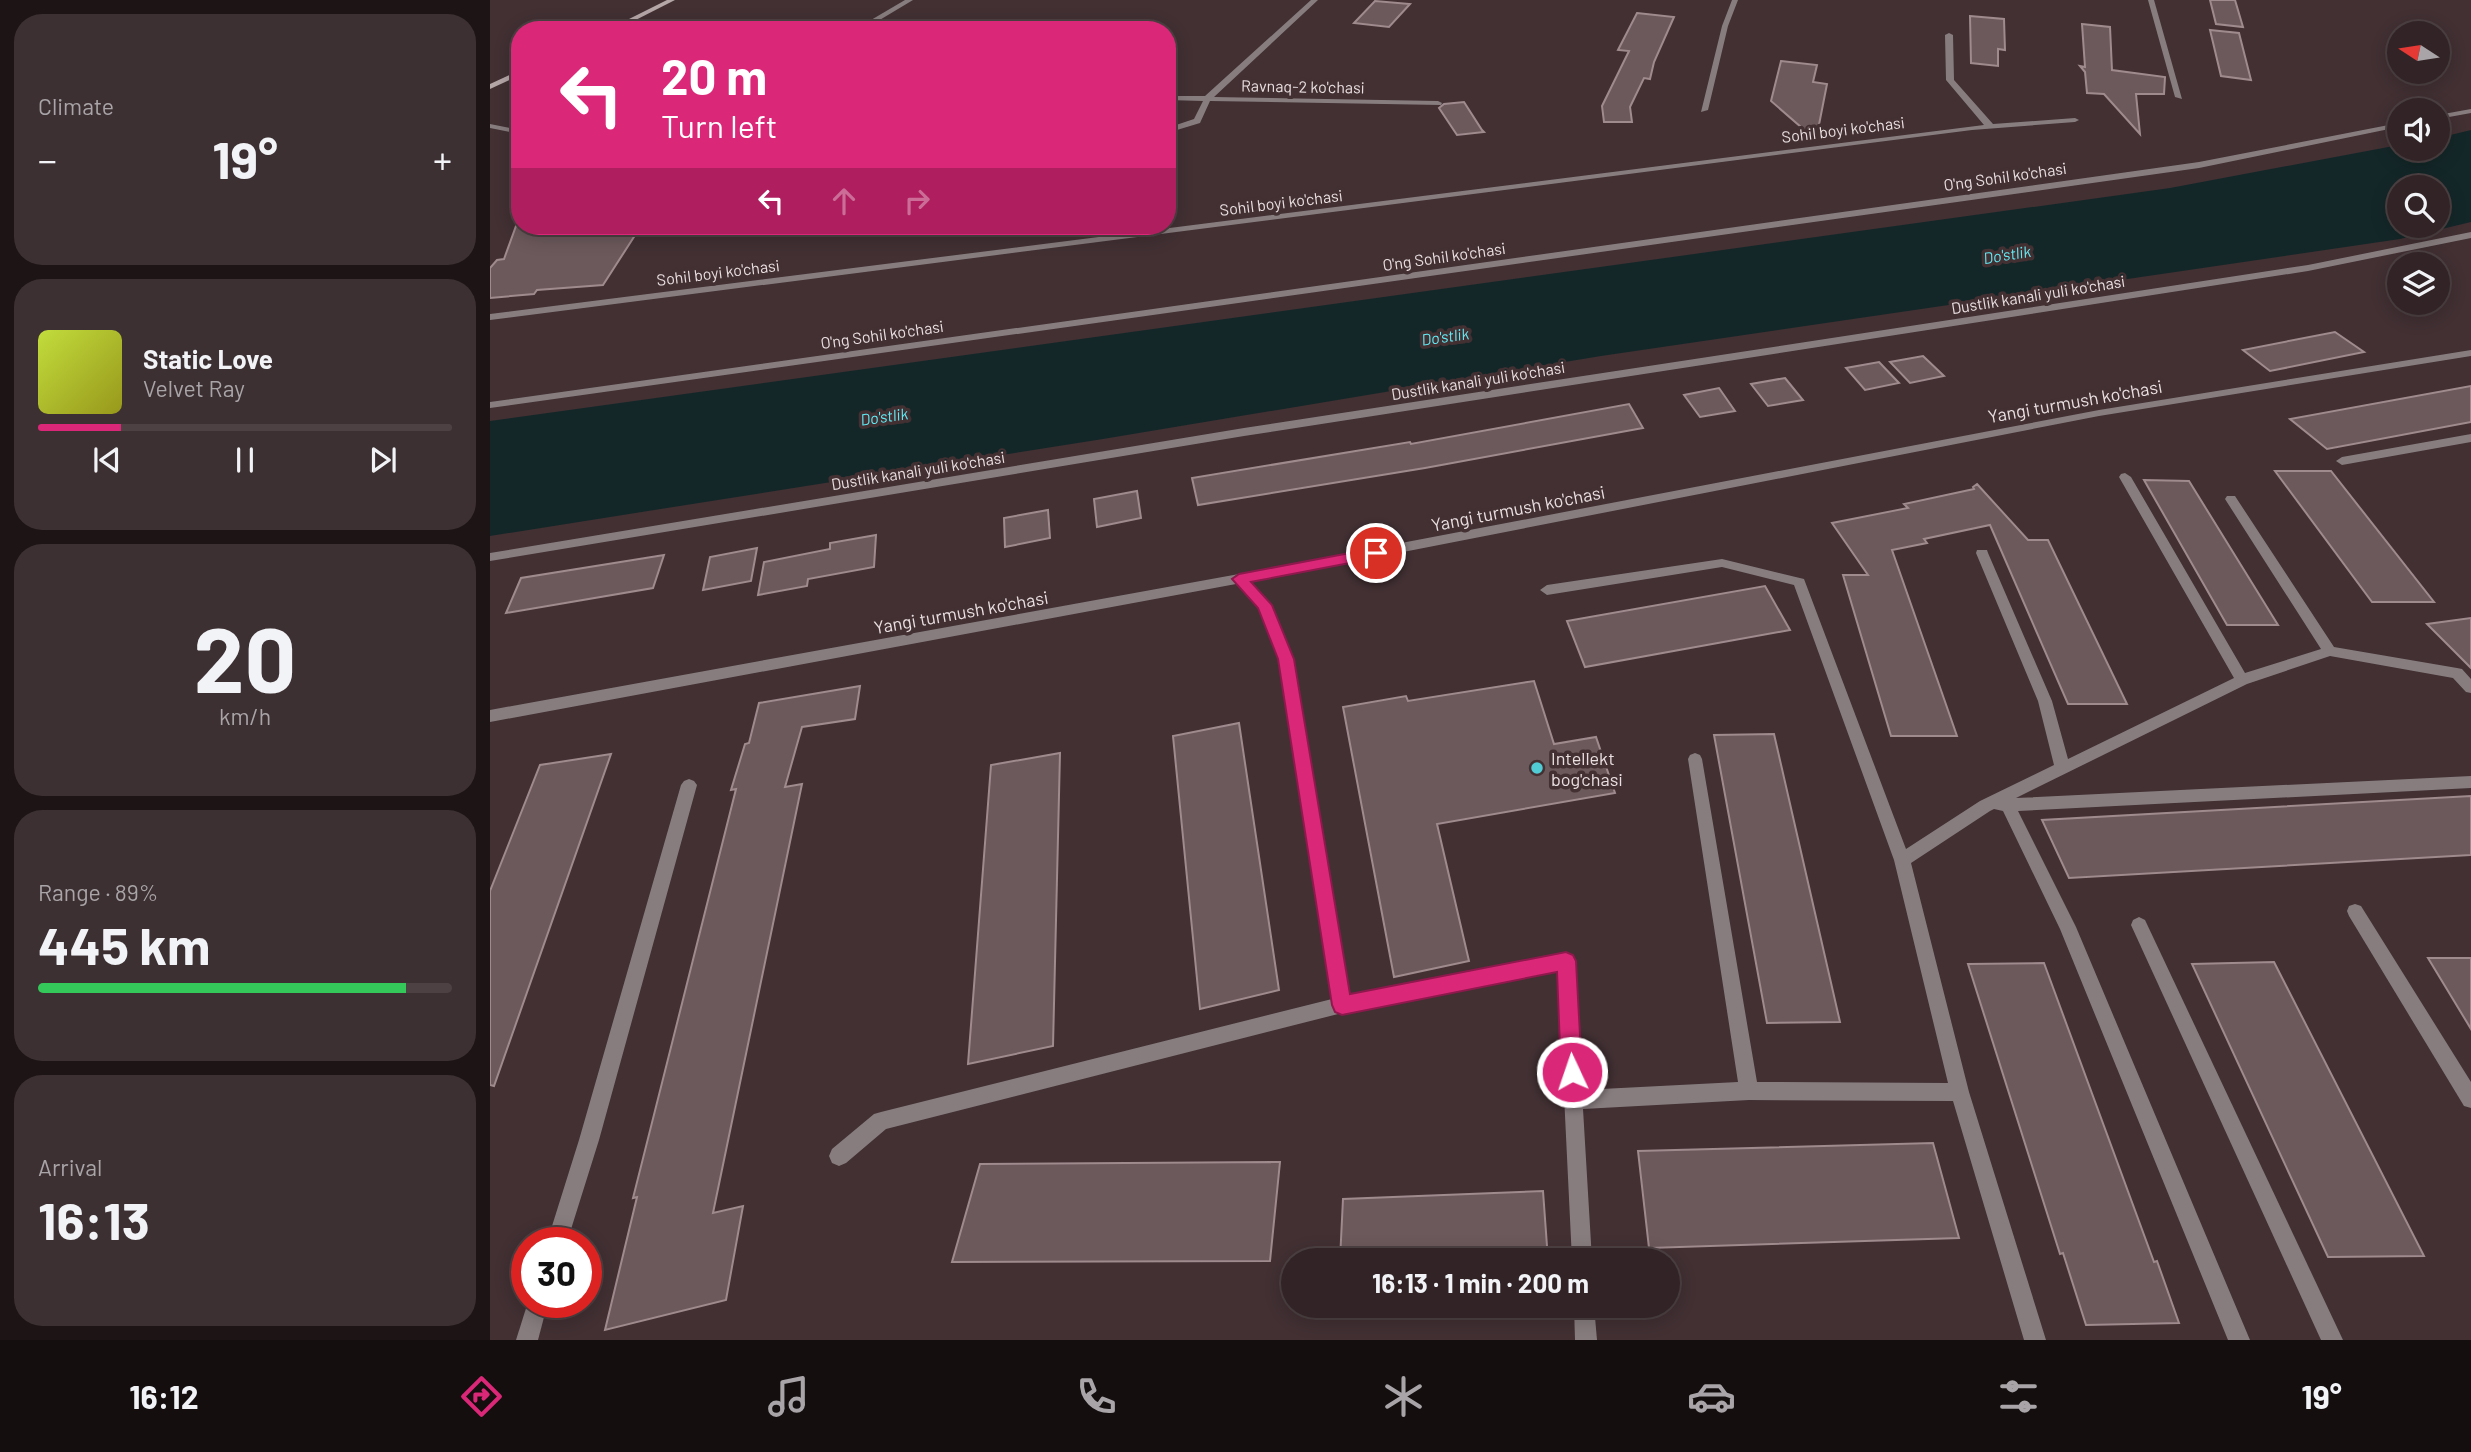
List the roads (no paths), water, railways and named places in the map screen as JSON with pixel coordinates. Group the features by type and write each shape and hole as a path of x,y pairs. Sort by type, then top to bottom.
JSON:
{"main road":[{"path":"629,21 673,0"},
{"path":"490,87 511,76"}],"street":[{"path":"873,21 910,0"},
{"path":"1176,128 1197,121 1208,98 1314,0"},
{"path":"1704,110 1725,26 1735,0"},
{"path":"2151,0 2179,97"},
{"path":"1949,35 1950,80 1990,126"},
{"name":"Ravnaq-2 ko'chasi","path":"1176,97 1438,103"},
{"path":"2450,115 2471,111"},
{"name":"Sohil boyi ko'chasi","path":"1176,230 1990,126 2075,120"},
{"path":"490,126 511,130"},
{"name":"O'ng Sohil ko'chasi","path":"490,405 2199,164 2387,127"},
{"name":"Sohil boyi ko'chasi","path":"490,317 1134,235"},
{"name":"Dustlik kanali yuli ko'chasi","path":"490,557 1244,432 2308,268 2471,235"},
{"name":"Yangi turmush ko'chasi","path":"490,716 1239,579 2099,413 2471,353"},
{"path":"2342,461 2471,438"},
{"path":"2125,477 2242,680"},
{"path":"2231,499 2330,650"},
{"path":"1982,553 2045,701 2062,766"},
{"path":"1547,590 1722,564 1799,582 1902,860 1961,1092 2035,1340"},
{"path":"1239,579 1265,605 1286,659 1342,1005"},
{"path":"1902,860 1985,806 2062,766 2242,680 2330,650 2456,673 2471,688"},
{"path":"1695,759 1749,1091"},
{"path":"1985,806 2471,782"},
{"path":"562,1227 589,1140 689,785"},
{"path":"2007,804 2068,927 2239,1340"},
{"path":"2355,911 2471,1099"},
{"path":"2139,925 2332,1340"},
{"path":"839,1156 881,1121 1342,1005 1566,961 1581,1248"},
{"path":"1573,1100 1749,1091 1961,1092"},
{"path":"527,1340 533,1318"},
{"path":"1585,1318 1586,1340"}],"water":[{"name":"Do'stlik","path":"2471,130 2471,222 2450,227 2450,175 2387,175 2387,238 2404,238 2400,239 1601,356 1103,439 490,536 490,421 2170,188 2387,147 2387,161 2450,161 2450,135"}],"place":[{"name":"Intellekt bog'chasi","path":"1537,768"}]}
